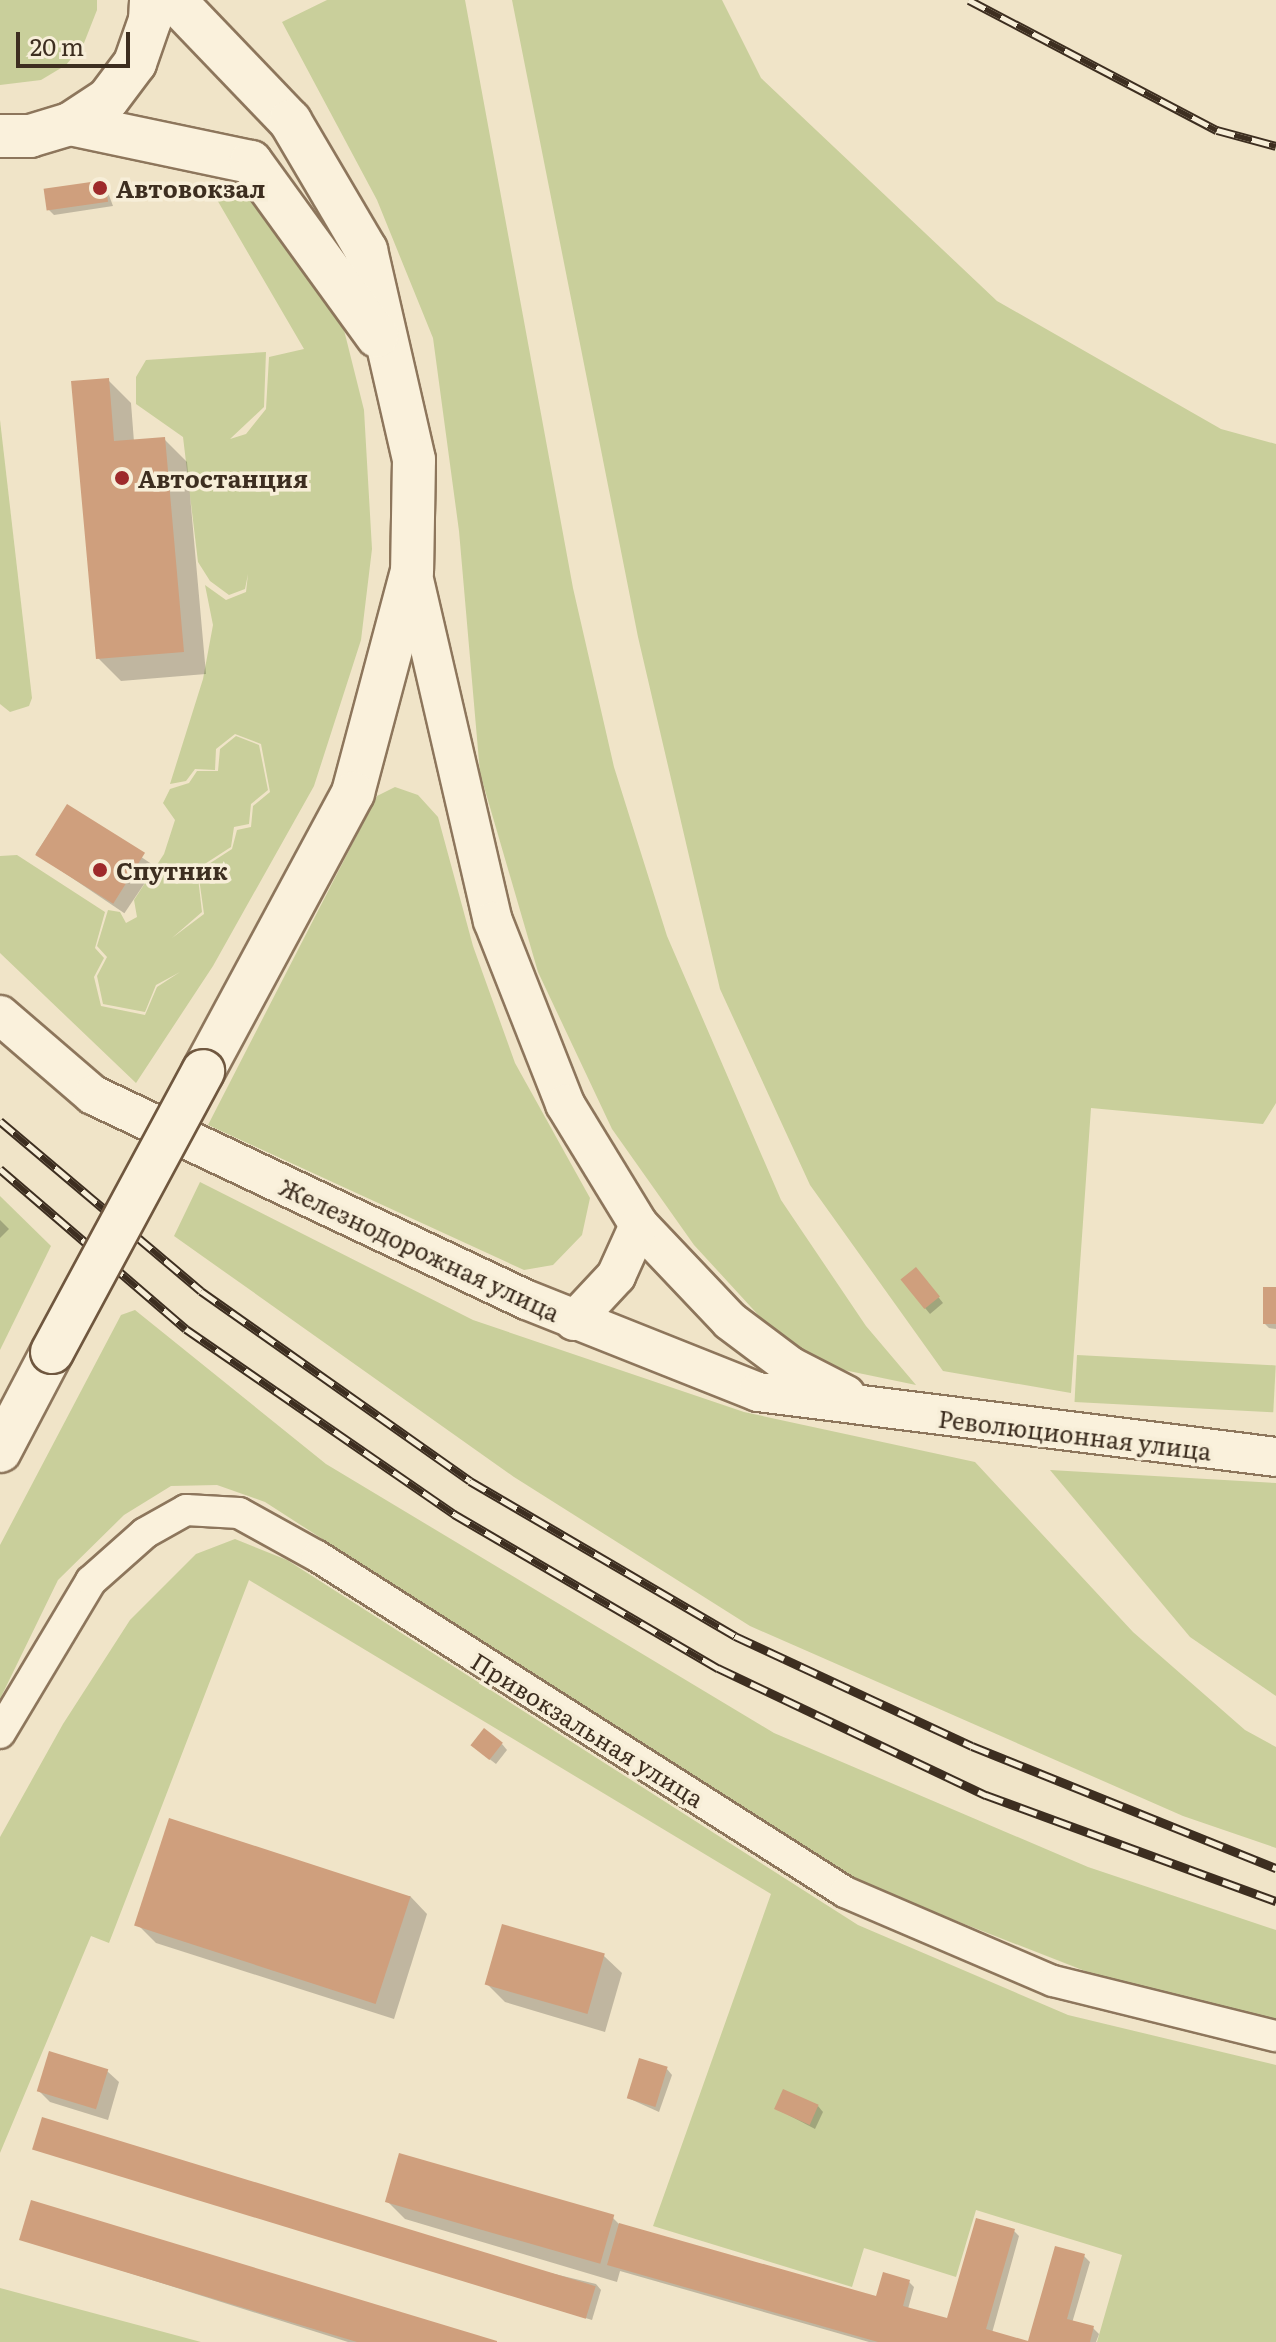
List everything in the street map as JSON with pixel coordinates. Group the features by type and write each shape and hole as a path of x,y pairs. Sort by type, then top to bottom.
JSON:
{"main road":[{"path":"0,136 30,136 70,124 108,99 135,63 150,20 151,0"},
{"path":"0,1451 353,793 412,571 414,460 366,250 290,121 174,0"},
{"path":"70,124 251,162 391,357"}],"street":[{"path":"412,571 493,921 565,1104 639,1225 730,1321 790,1366 874,1409"},
{"name":"Железнодорожная улица","path":"0,1015 93,1095 574,1321 758,1392 874,1409"},
{"path":"574,1321 616,1276 639,1225"},
{"name":"Революционная улица","path":"874,1409 1276,1457"},
{"name":"Привокзальная улица","path":"0,1733 91,1581 145,1533 186,1510 239,1513 317,1556 845,1892 1053,1981 1276,2036"}],"green space":[{"path":"0,0 97,0 97,10 84,43 66,65 41,80 0,85"},
{"path":"327,0 465,0 573,588 614,767 667,936 781,1200 866,1326 916,1385 839,1369 785,1344 694,1245 612,1129 538,972 480,773 459,531 433,338 377,200 282,22"},
{"path":"512,0 722,0 761,78 997,301 1221,429 1276,444 1276,1103 1263,1124 1091,1108 1071,1393 943,1371 810,1185 720,989 638,637"},
{"path":"234,180 269,217 343,326 364,410 372,549 361,640 314,786 213,966 136,1083 0,953 0,856 17,855 105,912 95,948 104,958 94,977 101,1006 145,1015 157,987 180,972 156,985 145,1012 103,1004 97,976 107,957 97,946 108,910 120,912 126,923 137,917 134,900 164,854 175,820 163,803 170,789 189,783 197,771 218,771 220,749 236,736 259,745 268,790 251,804 249,824 234,827 231,847 197,869 202,912 172,938 204,914 198,871 232,849 237,830 251,827 253,806 270,792 261,744 235,734 216,749 215,770 195,769 186,781 170,784 203,679 213,625 205,585 226,600 246,592 248,574 245,589 229,595 210,581 198,562 183,437 136,404 136,377 146,360 266,352 264,407 230,439 246,434 266,409 269,357 304,349 216,198"},
{"path":"0,420 32,698 29,706 10,712 0,704"},
{"path":"395,787 418,795 438,817 473,946 515,1063 590,1198 582,1235 553,1265 524,1270 208,1125 377,796"},
{"path":"200,1182 473,1320 744,1412 975,1462 1133,1632 1245,1730 1276,1747 1276,1848 1183,1816 750,1626 514,1477 174,1236"},
{"path":"0,1196 51,1246 0,1350"},
{"path":"135,1310 326,1464 774,1733 1088,1867 1276,1930 1276,2023 1131,1989 903,1900 832,1867 265,1502 217,1485 171,1486 124,1515 58,1580 0,1699 0,1545 121,1315"},
{"path":"1077,1355 1276,1365 1273,1412 1075,1402"},
{"path":"1050,1470 1276,1483 1276,1696 1190,1637"},
{"path":"235,1539 287,1560 858,1925 1068,2015 1276,2065 1276,2342 1097,2342 1122,2255 976,2210 956,2277 864,2248 852,2287 653,2226 771,1894 249,1580 109,1943 91,1936 0,2153 0,1837 63,1724 130,1620 196,1554"},
{"path":"0,2288 201,2342 0,2342"}],"building":[{"path":"105,180 108,202 47,210 44,189"},
{"path":"109,378 114,441 165,437 184,652 96,659 71,381"},
{"path":"67,804 145,853 113,904 35,855"},
{"path":"916,1267 940,1297 924,1309 900,1280"},
{"path":"1263,1287 1276,1287 1276,1324 1263,1324"},
{"path":"484,1728 503,1743 489,1760 470,1745"},
{"path":"169,1818 411,1896 376,2004 134,1925"},
{"path":"502,1924 605,1953 587,2014 485,1985"},
{"path":"49,2051 108,2069 96,2109 37,2091"},
{"path":"639,2058 668,2067 655,2107 627,2098"},
{"path":"783,2089 819,2105 810,2125 774,2109"},
{"path":"42,2117 596,2286 586,2319 32,2150"},
{"path":"399,2153 614,2215 600,2264 385,2202"},
{"path":"31,2200 497,2342 357,2342 19,2240"},
{"path":"976,2218 1015,2229 986,2329 1028,2341 1055,2246 1085,2254 1067,2319 1094,2326 1090,2342 878,2342 607,2265 619,2223 876,2296 883,2272 910,2280 903,2306 947,2318"}],"railway":[{"path":"969,0 1217,130 1276,146"},
{"path":"0,1121 201,1291 470,1481 735,1636 972,1746 1276,1868"},
{"path":"0,1169 186,1329 454,1514 718,1668 986,1795 1276,1901"}],"place":[{"name":"Автовокзал","path":"100,188"},
{"name":"Автостанция","path":"122,478"},
{"name":"Спутник","path":"100,870"}]}
